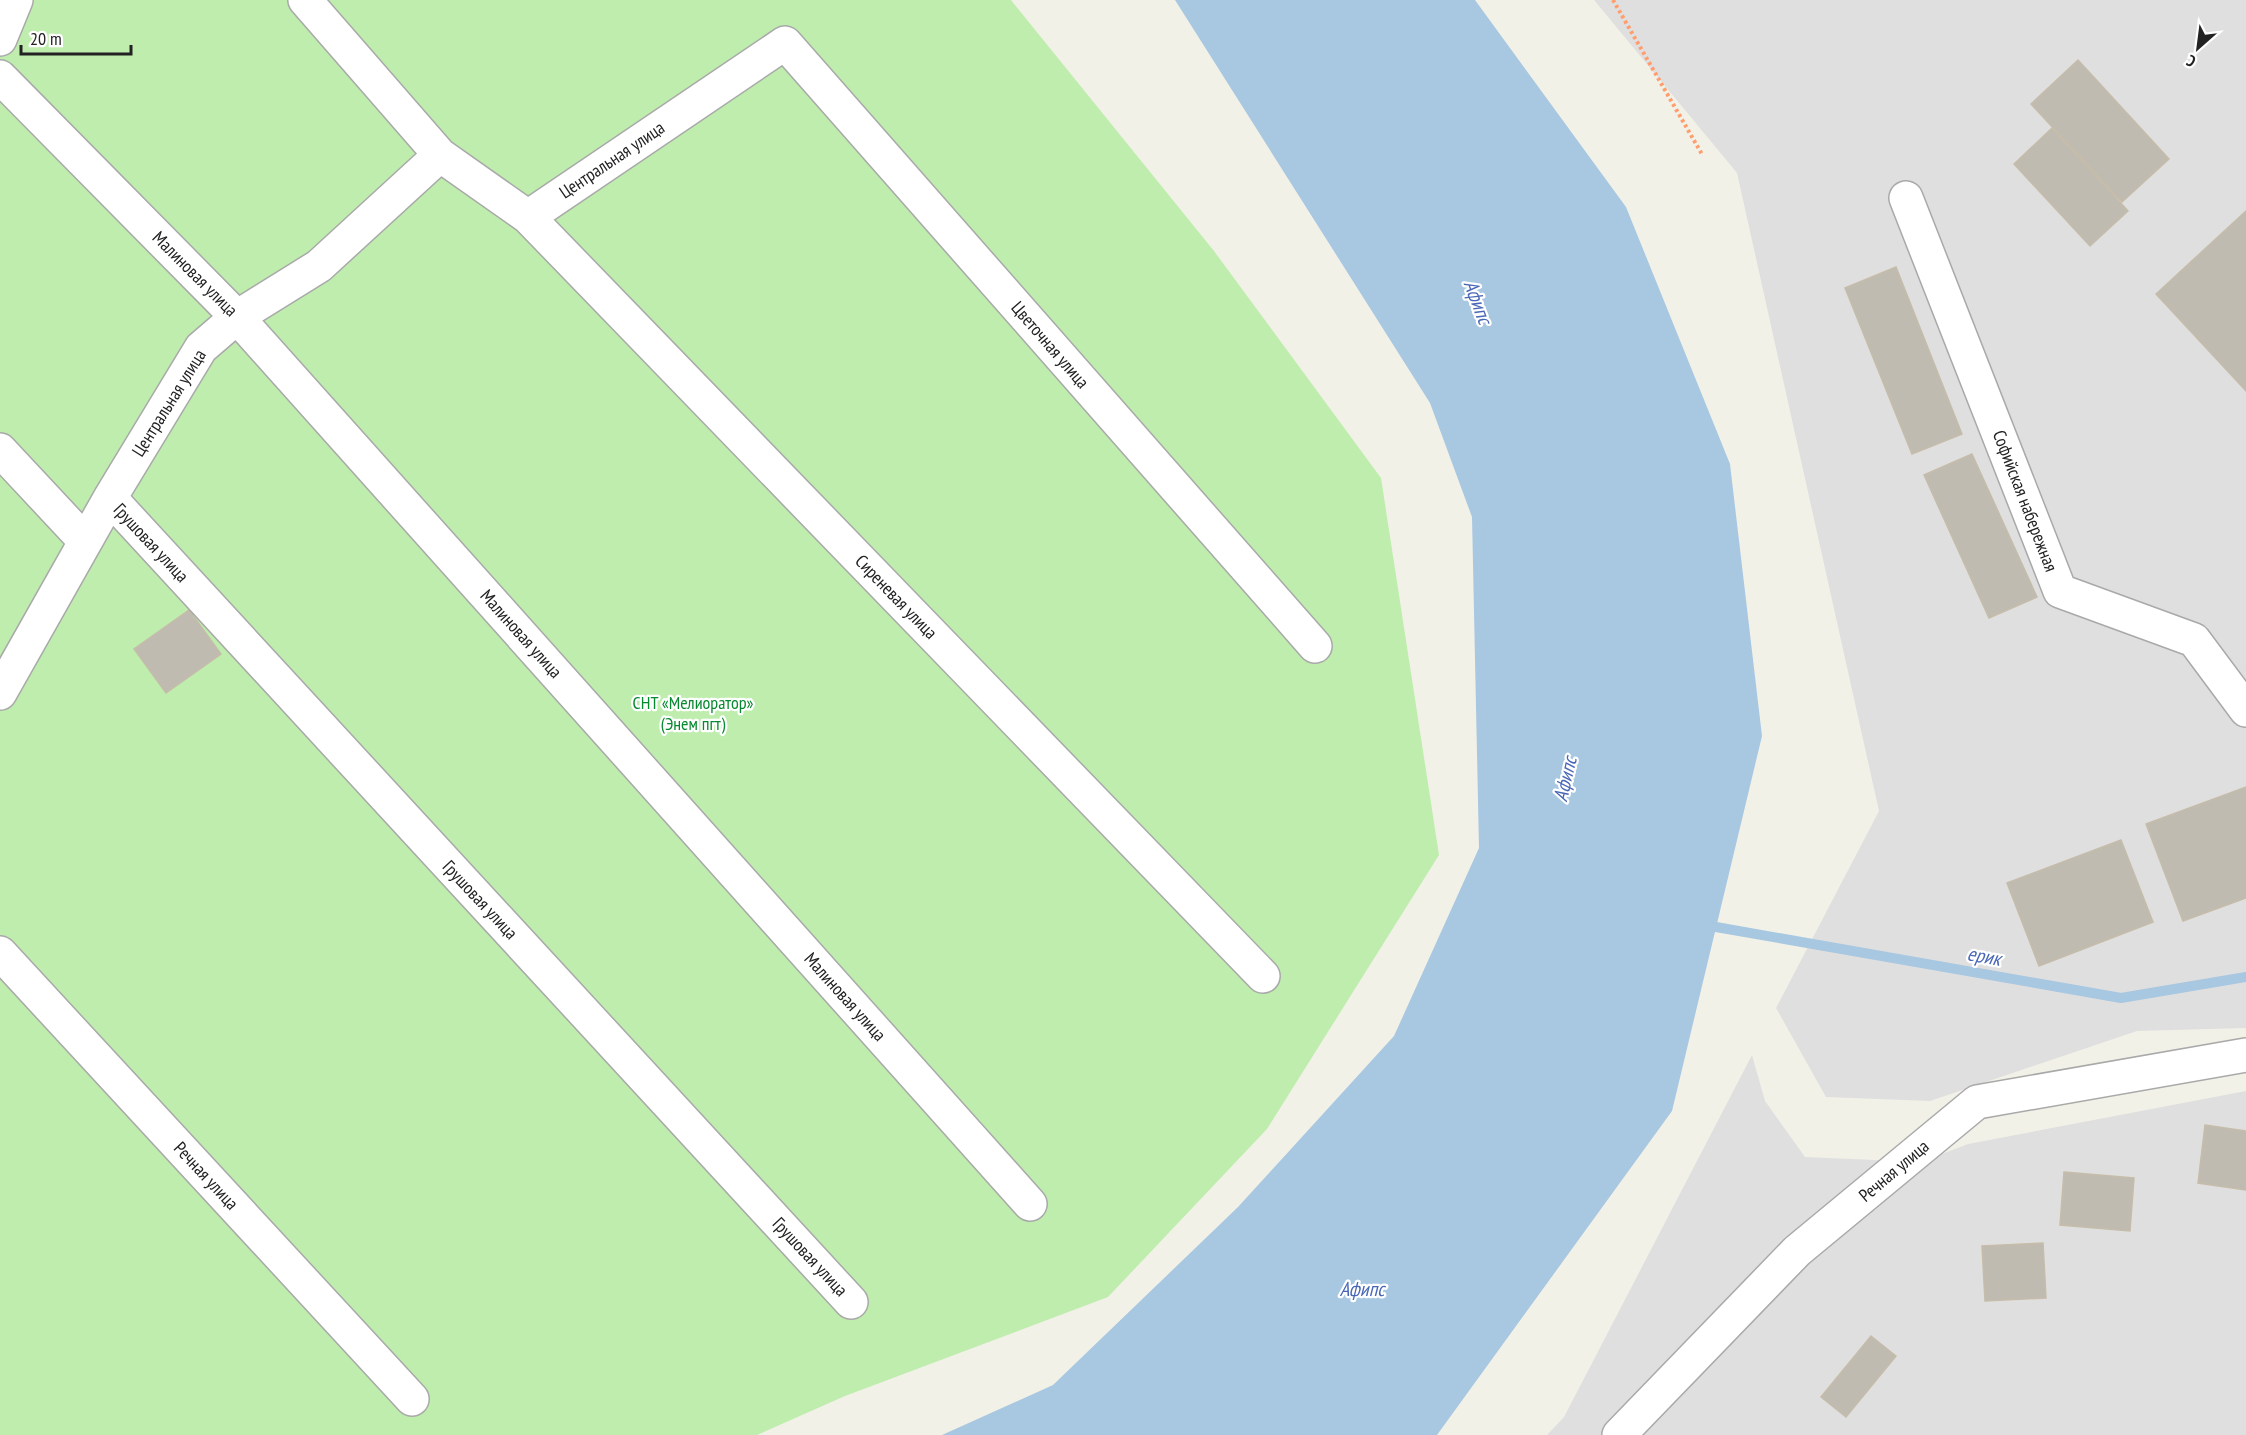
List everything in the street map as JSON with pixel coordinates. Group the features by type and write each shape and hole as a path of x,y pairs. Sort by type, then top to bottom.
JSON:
{"street":[{"path":"0,39 16,0"},
{"path":"305,0 440,155 528,217"},
{"name":"Центральная улица","path":"528,217 785,43"},
{"name":"Цветочная улица","path":"785,43 1315,646"},
{"name":"Малиновая улица","path":"0,77 237,316 1030,1204"},
{"name":"Центральная улица","path":"0,693 110,498 201,348 237,316 319,266 440,155"},
{"name":"Софийская набережная","path":"1906,198 2060,591 2194,640 2246,710"},
{"name":"Сиреневая улица","path":"528,217 1263,976"},
{"path":"0,450 85,541"},
{"name":"Грушовая улица","path":"110,498 851,1302"},
{"name":"Речная улица","path":"0,953 412,1399"},
{"name":"Речная улица","path":"1619,1435 1797,1251 1977,1102 2246,1055"}],"path":[{"path":"1613,0 1703,156"}],"shaded area":[{"path":"1594,0 2246,0 2246,1028 2137,1031 1930,1101 1826,1097 1776,1008 1879,811 1737,173"},
{"path":"1752,1055 1765,1101 1805,1157 1921,1162 1968,1144 2246,1091 2246,1435 1547,1435 1564,1417"}],"green space":[{"name":"СНТ «Мелиоратор» (Энем пгт)","path":"0,0 1011,0 1214,251 1381,478 1439,855 1267,1129 1108,1297 845,1396 757,1435 0,1435"}],"water":[{"name":"Афипс","path":"1175,0 1475,0 1626,207 1730,464 1762,736 1672,1111 1437,1435 942,1435 1053,1385 1238,1207 1394,1036 1479,848 1472,517 1430,403"}],"building":[{"path":"2078,60 2169,159 2122,202 2031,104"},
{"path":"2052,128 2128,211 2090,246 2014,164"},
{"path":"2246,211 2246,391 2156,294"},
{"path":"1896,267 1962,434 1912,454 1845,288"},
{"path":"1972,454 2037,597 1989,618 1924,475"},
{"path":"189,610 221,654 166,693 134,649"},
{"path":"2246,787 2246,898 2183,921 2146,824"},
{"path":"2121,840 2153,922 2039,966 2007,883"},
{"path":"2205,1125 2246,1131 2246,1190 2198,1183"},
{"path":"2064,1172 2134,1178 2130,1231 2060,1225"},
{"path":"2043,1243 2046,1298 1985,1301 1982,1246"},
{"path":"1871,1336 1896,1356 1846,1417 1821,1397"}],"waterway":[{"name":"ерик","path":"1716,927 2121,998 2246,977"}]}
